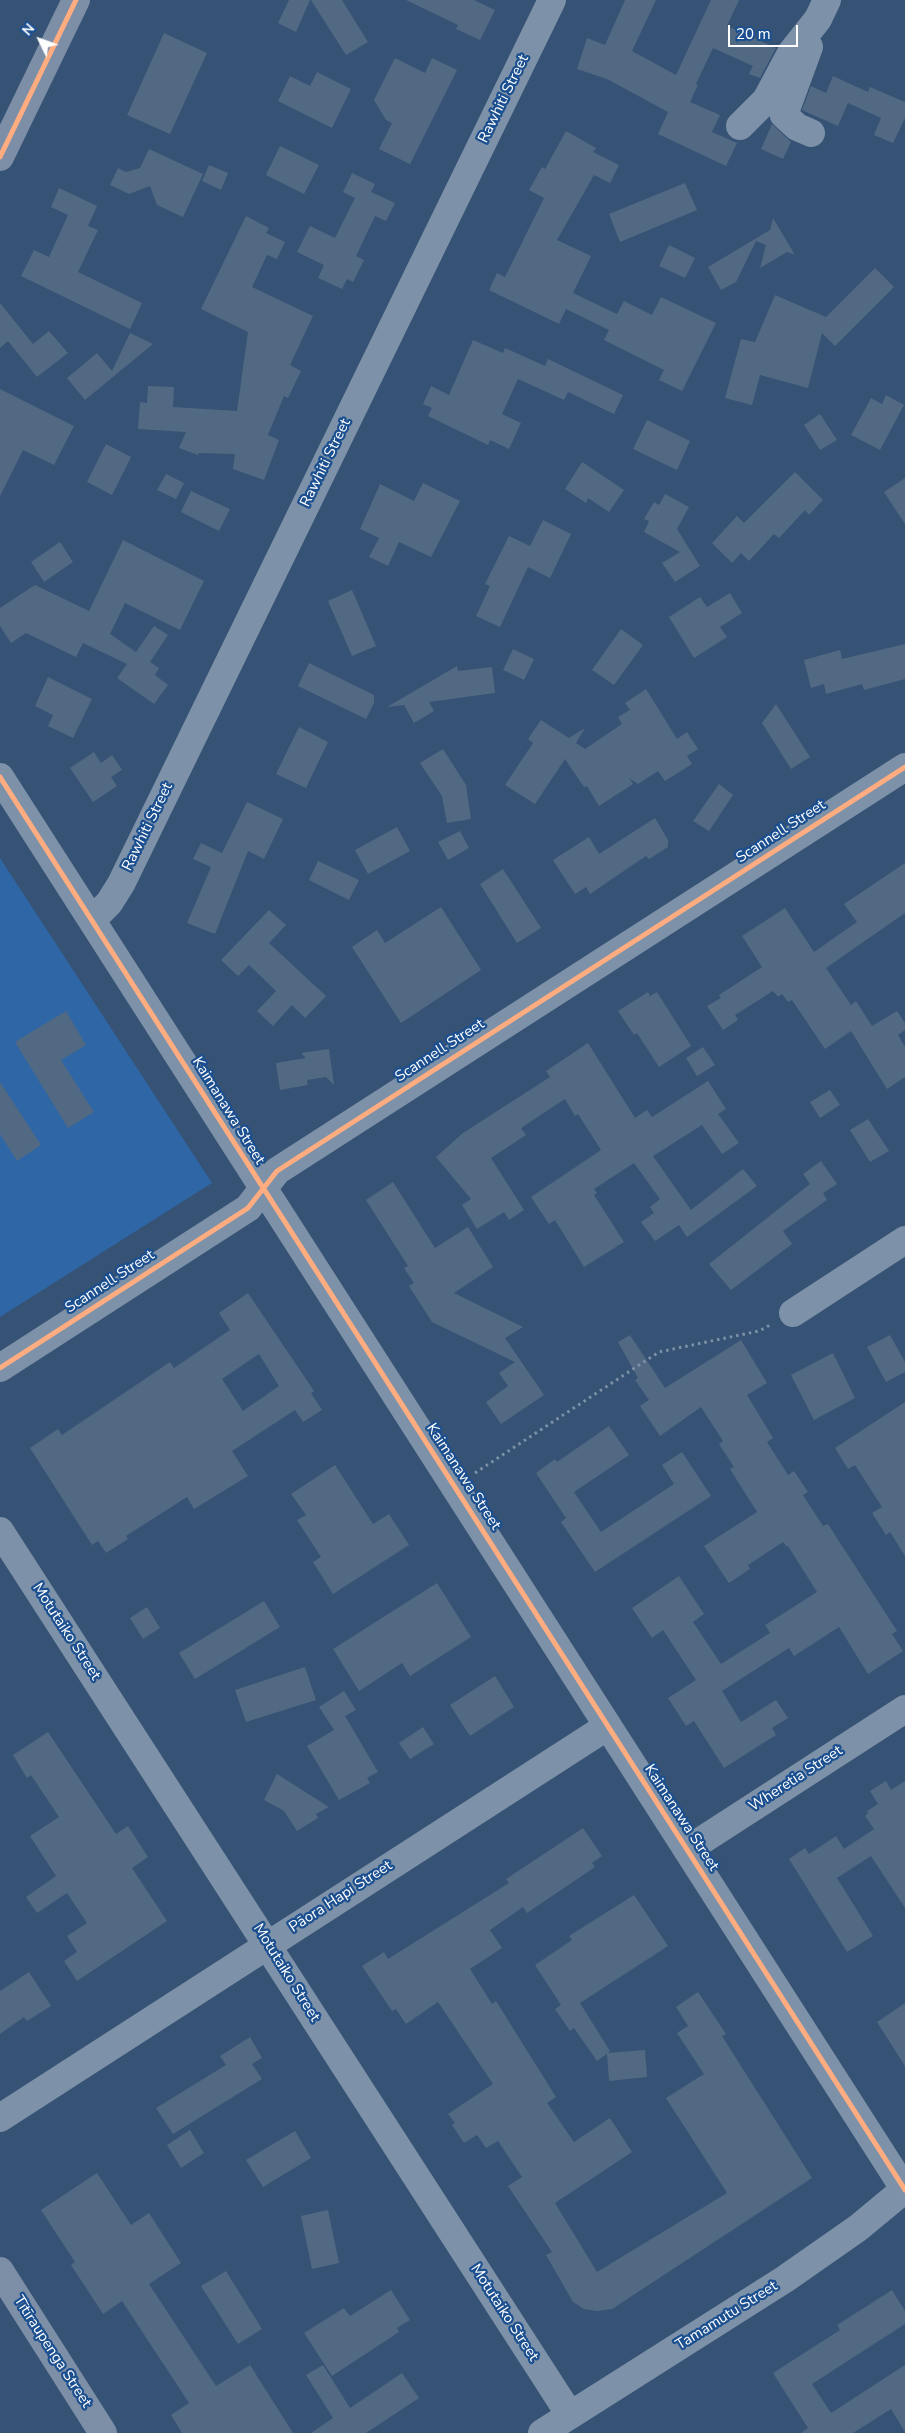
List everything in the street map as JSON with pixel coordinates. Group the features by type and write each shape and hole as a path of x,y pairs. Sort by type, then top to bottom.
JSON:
{"main road":[{"path":"0,157 76,0"},
{"name":"Tītīraupenga Street","path":"0,2272 104,2433"}],"street":[{"name":"Rawhiti Street","path":"92,920 109,903 121,884 552,0"},
{"path":"740,126 766,100 791,53 810,30 827,0"},
{"path":"810,30 807,58 784,115 798,127 811,133"},
{"name":"Scannell Street","path":"0,1368 248,1208 277,1171 905,768"},
{"name":"Kaimanawa Street","path":"0,777 905,2190"},
{"path":"793,1313 905,1240"},
{"name":"Motutaiko Street","path":"0,1531 570,2415"},
{"name":"Wheretia Street","path":"687,1850 905,1709"},
{"name":"Pāora Hapi Street","path":"0,2118 608,1726"},
{"name":"Tamamutu Street","path":"542,2433 785,2279 858,2228 905,2190"}],"path":[{"path":"454,1487 659,1352 759,1331 793,1313"}],"shaded area":[{"path":"0,858 212,1183 0,1317"}],"building":[{"path":"289,0 310,0 296,32 278,23"},
{"path":"311,0 342,0 368,42 346,55"},
{"path":"406,0 474,0 495,10 480,40 456,29 458,25"},
{"path":"625,0 656,0 632,51 676,75 711,0 739,0 727,26 776,48 760,78 749,74 753,66 713,48 696,84 698,85 690,102 720,115 712,132 737,143 726,166 658,134 668,112 607,79 577,69 587,38 605,45"},
{"path":"164,33 207,53 170,134 127,115"},
{"path":"395,58 425,73 432,58 457,70 410,164 379,149 392,123 386,120 374,100"},
{"path":"317,72 351,89 332,128 278,101 290,76 310,86"},
{"path":"833,76 868,92 870,87 905,102 905,118 893,143 874,135 881,118 848,103 838,126 802,110 811,86 826,93"},
{"path":"772,124 791,142 783,159 761,149"},
{"path":"566,131 596,148 593,152 619,165 610,183 594,175 557,240 591,256 573,293 617,314 624,301 652,315 661,297 716,323 682,391 659,380 664,370 604,340 609,330 566,309 559,324 489,290 497,273 505,277 544,198 529,190 542,167 545,169"},
{"path":"280,146 319,165 304,194 266,175"},
{"path":"149,149 203,174 183,217 157,205 150,186 129,194 110,185 118,168 126,172 140,168"},
{"path":"209,165 228,173 221,190 202,181"},
{"path":"352,173 375,184 371,192 395,203 386,221 375,216 356,256 364,260 353,282 347,279 342,289 318,278 324,265 297,252 310,226 335,238 355,198 343,192"},
{"path":"685,183 697,210 620,242 609,214"},
{"path":"59,188 97,206 88,226 98,230 78,272 142,303 130,329 21,276 34,250 49,257 68,215 51,207"},
{"path":"246,216 269,228 266,233 285,242 277,259 267,255 252,287 313,316 290,365 301,371 288,398 284,396 268,435 279,440 264,480 233,469 235,454 199,453 198,455 179,448 186,432 138,429 140,402 147,403 148,386 174,387 173,407 237,411 248,332 201,309"},
{"path":"773,218 795,255 787,252 760,268 766,245 756,241 736,282 721,290 708,267 770,230"},
{"path":"669,245 695,258 685,278 659,266"},
{"path":"875,268 894,287 835,346 822,333 808,388 760,375 752,405 725,398 741,339 755,342 775,295 826,317"},
{"path":"0,303 33,344 49,331 68,353 37,377 8,341 0,348"},
{"path":"130,333 153,344 85,400 67,378 97,353 112,371"},
{"path":"473,340 503,353 505,348 545,366 548,359 623,395 614,414 568,392 564,400 518,379 502,414 521,423 509,449 490,440 488,445 428,416 432,408 423,404 431,386 449,395"},
{"path":"0,389 74,426 54,465 23,450 0,496"},
{"path":"886,395 904,405 880,450 851,435 871,398 882,404"},
{"path":"820,414 837,440 820,450 804,425"},
{"path":"647,420 690,441 677,470 633,449"},
{"path":"106,444 131,457 112,495 87,482"},
{"path":"582,462 624,490 609,512 588,498 586,503 565,489"},
{"path":"795,472 823,500 809,515 805,510 779,538 774,534 749,561 741,553 732,563 712,543 737,516 744,523"},
{"path":"166,474 184,483 176,499 157,490"},
{"path":"905,478 905,524 884,492"},
{"path":"423,483 460,501 431,557 399,542 388,566 369,557 379,538 360,529 380,484 414,501"},
{"path":"191,491 230,509 219,531 181,512"},
{"path":"665,494 689,507 677,529 700,566 675,582 662,563 680,552 644,532 649,521 644,519 654,502 659,505"},
{"path":"543,520 571,534 550,578 528,567 500,627 476,616 490,586 485,584 509,536 530,546"},
{"path":"123,540 204,581 180,630 125,603 110,634 136,652 154,626 168,635 150,662 159,668 155,675 168,685 154,704 117,678 127,664 83,643 76,657 26,633 11,643 0,626 0,608 35,585 89,611"},
{"path":"60,542 73,562 44,582 31,562"},
{"path":"352,590 376,646 352,656 328,601"},
{"path":"730,593 742,613 720,627 727,637 694,658 669,617 700,597 707,607"},
{"path":"621,629 643,645 614,685 592,670"},
{"path":"905,644 905,679 864,690 862,684 826,694 824,684 811,688 804,660 840,650 842,659"},
{"path":"513,649 534,659 524,680 503,670"},
{"path":"309,663 374,695 374,703 366,719 298,686"},
{"path":"457,666 458,671 492,667 495,693 429,702 434,711 414,723 404,705 387,707"},
{"path":"48,677 92,699 73,738 48,726 53,715 35,706"},
{"path":"646,689 677,739 687,732 698,749 687,756 692,764 665,781 658,771 638,784 629,778 633,784 599,806 587,786 584,787 565,759 535,804 505,785 533,743 528,739 541,720 569,738 585,728 576,743 585,749 622,724 618,717 630,710 625,703"},
{"path":"776,704 810,757 791,769 762,723"},
{"path":"299,727 328,742 306,788 276,774"},
{"path":"443,749 466,785 471,819 447,823 442,796 420,763"},
{"path":"94,752 101,763 112,755 122,770 111,777 117,786 93,802 70,768"},
{"path":"719,784 733,795 709,831 693,821"},
{"path":"247,802 283,819 264,859 248,851 215,934 187,923 211,867 193,859 201,843 222,853"},
{"path":"655,818 668,840 668,847 649,859 646,856 590,894 586,887 575,894 553,860 589,837 599,854"},
{"path":"397,827 410,851 368,874 355,850"},
{"path":"460,831 469,848 448,860 438,842"},
{"path":"318,861 359,880 349,900 309,880"},
{"path":"905,863 905,913 826,968 851,1005 856,1001 872,1026 897,1011 905,1023 905,1030 898,1035 905,1047 905,1077 887,1089 851,1031 825,1049 792,1000 788,1002 782,994 778,997 773,991 735,1015 738,1020 723,1030 707,1006 721,998 719,995 762,967 742,936 785,908 814,952 857,922 844,904"},
{"path":"503,869 541,928 517,943 480,884"},
{"path":"441,907 481,970 401,1023 352,947 377,930 385,943"},
{"path":"269,910 286,925 269,943 326,996 305,1018 292,1005 273,1026 257,1011 276,991 249,965 238,976 221,960"},
{"path":"648,992 650,996 657,992 691,1046 659,1067 637,1033 634,1035 618,1011"},
{"path":"66,1011 86,1045 61,1060 94,1112 68,1128 15,1042"},
{"path":"588,1043 635,1118 647,1110 652,1117 708,1081 726,1109 718,1114 739,1143 722,1154 702,1125 653,1156 691,1210 743,1169 757,1186 687,1237 679,1225 655,1241 641,1222 654,1213 650,1207 660,1199 634,1163 594,1189 597,1193 594,1195 624,1242 584,1267 555,1220 549,1224 531,1197 601,1150 578,1114 575,1116 565,1099 521,1128 526,1135 491,1158 524,1210 509,1220 504,1212 477,1229 462,1205 471,1199 436,1157 463,1133 550,1077 546,1071"},
{"path":"703,1047 715,1065 697,1076 686,1058"},
{"path":"329,1049 334,1085 326,1077 307,1080 308,1085 280,1090 276,1063 306,1058 301,1053"},
{"path":"0,1082 41,1145 17,1161 0,1134"},
{"path":"830,1090 840,1105 820,1118 810,1102"},
{"path":"868,1119 889,1151 870,1162 850,1130"},
{"path":"821,1161 837,1184 823,1193 827,1200 783,1231 792,1244 731,1290 709,1264 810,1184 803,1174"},
{"path":"393,1182 435,1248 468,1227 493,1267 454,1293 523,1327 505,1338 544,1395 501,1424 486,1402 508,1386 499,1373 515,1362 432,1322 409,1286 414,1283 404,1268 408,1266 366,1200"},
{"path":"248,1293 314,1391 311,1393 322,1410 303,1422 295,1410 232,1451 248,1476 194,1509 187,1497 126,1536 128,1539 106,1553 98,1541 92,1545 30,1448 58,1429 62,1435 170,1362 174,1368 230,1330 219,1313","holes":["259,1354 279,1386 243,1411 222,1379"]},
{"path":"630,1335 665,1388 741,1340 767,1383 747,1395 773,1438 767,1442 788,1475 794,1471 808,1492 803,1495 823,1526 828,1524 897,1631 892,1634 903,1651 868,1674 839,1627 794,1656 789,1648 722,1691 741,1722 776,1700 788,1718 772,1728 776,1735 724,1768 694,1721 686,1726 668,1698 696,1680 663,1630 652,1638 632,1608 679,1576 704,1614 693,1622 721,1664 770,1633 765,1625 817,1592 788,1546 783,1542 748,1565 750,1569 729,1583 704,1546 757,1512 730,1469 734,1467 719,1444 723,1441 701,1407 660,1436 640,1406 649,1400 635,1380 638,1378 618,1342"},
{"path":"890,1335 905,1362 905,1372 886,1382 867,1347"},
{"path":"833,1353 855,1398 814,1420 791,1375"},
{"path":"905,1402 905,1556 890,1532 886,1535 872,1513 882,1507 855,1465 848,1469 835,1448"},
{"path":"609,1426 629,1455 574,1492 601,1532 674,1484 662,1465 682,1452 711,1496 595,1572 561,1522 566,1518 536,1473 555,1459 557,1462"},
{"path":"335,1465 373,1524 389,1514 409,1545 333,1594 313,1562 321,1557 297,1520 306,1515 291,1494"},
{"path":"437,1583 471,1637 410,1676 402,1663 359,1691 333,1649"},
{"path":"264,1601 280,1627 195,1679 179,1653"},
{"path":"147,1607 160,1628 143,1639 130,1618"},
{"path":"305,1667 316,1700 246,1722 235,1690"},
{"path":"495,1676 514,1707 470,1736 450,1705"},
{"path":"344,1691 356,1710 345,1716 378,1772 367,1778 370,1783 339,1800 307,1746 334,1730 319,1707"},
{"path":"423,1727 434,1744 410,1759 399,1743"},
{"path":"48,1732 116,1834 128,1826 148,1857 132,1868 167,1921 77,1981 64,1961 77,1952 67,1936 87,1923 67,1893 37,1913 26,1897 56,1876 30,1836 59,1817 31,1775 27,1778 13,1755"},
{"path":"277,1774 329,1807 316,1814 318,1818 297,1831 284,1811 264,1800"},
{"path":"886,1781 891,1790 905,1781 905,1908 871,1856 837,1878 873,1936 847,1952 789,1859 805,1848 809,1854 836,1836 844,1849 874,1829 865,1816 868,1813 867,1811 878,1804 870,1791"},
{"path":"583,1828 602,1856 592,1863 595,1867 527,1913 523,1907 490,1930 502,1948 470,1969 492,2004 496,2001 556,2097 547,2103 574,2142 610,2118 632,2152 555,2203 597,2272 727,2193 666,2098 704,2074 677,2033 688,2026 676,2007 698,1992 726,2034 722,2036 812,2178 612,2309 597,2311 584,2309 573,2302 546,2255 552,2252 508,2186 522,2177 498,2141 486,2148 477,2135 464,2143 452,2125 455,2123 448,2114 493,2084 438,2002 406,2024 396,2009 392,2011 362,1966 384,1952 388,1959 509,1883 506,1879"},
{"path":"634,1895 668,1946 580,2003 610,2051 608,2053 645,2050 647,2077 609,2081 607,2054 597,2061 574,2028 570,2031 555,2009 561,2005 535,1965 572,1940 569,1936"},
{"path":"29,1972 51,2006 27,2021 24,2017 0,2034 0,1991"},
{"path":"905,2003 905,2066 877,2022"},
{"path":"250,2037 262,2058 252,2064 262,2079 173,2134 156,2108 226,2065 220,2056"},
{"path":"190,2130 204,2153 181,2168 167,2145"},
{"path":"295,2131 311,2158 263,2187 246,2160"},
{"path":"97,2173 131,2225 149,2213 181,2263 149,2284 216,2386 250,2365 293,2433 182,2433 171,2415 189,2403 122,2301 103,2314 71,2265 75,2262 41,2210"},
{"path":"328,2210 339,2263 312,2269 301,2216"},
{"path":"226,2271 262,2329 238,2344 201,2286"},
{"path":"391,2290 410,2320 397,2328 399,2332 332,2376 304,2333 344,2308 350,2316"},
{"path":"892,2290 905,2311 905,2324 812,2384 831,2413 905,2365 905,2432 891,2409 853,2433 801,2433 808,2428 773,2373 840,2330 837,2325"},
{"path":"323,2365 350,2408 402,2373 419,2398 366,2433 311,2433 333,2418 306,2375"}],"cycle path":[{"path":"0,157 76,0"},
{"path":"0,1368 248,1208 277,1171 905,767"},
{"path":"0,777 905,2190"}]}
